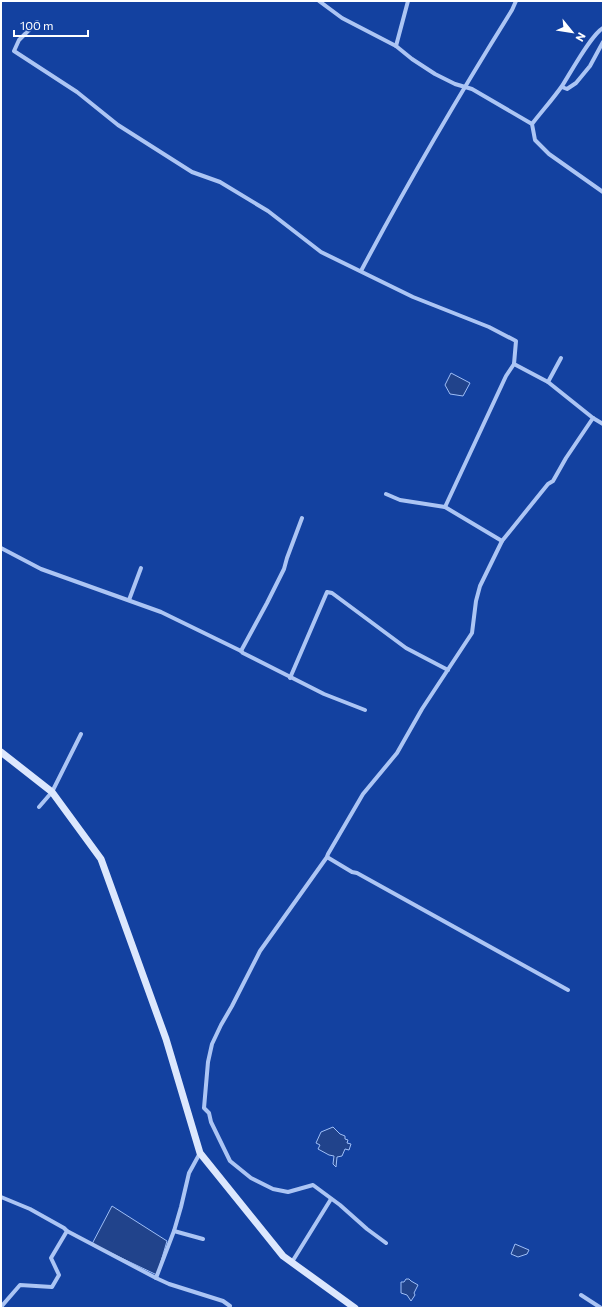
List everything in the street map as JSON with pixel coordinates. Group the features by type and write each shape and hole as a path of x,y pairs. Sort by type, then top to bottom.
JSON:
{"main road":[{"path":"1,752 52,792 100,859 166,1039 200,1153 283,1256 355,1308"}],"street":[{"path":"319,1 342,18 396,46 412,59 435,74 455,84 472,89 532,124 535,140 539,145 549,154 603,192"},
{"path":"396,46 408,1"},
{"path":"361,271 391,214 464,86 512,10 516,1"},
{"path":"37,22 18,40 14,51 77,92 118,125 192,172 220,182 268,211 321,252 413,296 489,327 516,341 514,364 506,376 445,507"},
{"path":"532,124 562,87 592,40 603,28"},
{"path":"562,87 567,88 576,83 590,66 603,42"},
{"path":"548,382 561,358"},
{"path":"514,364 548,382 593,418 603,424"},
{"path":"386,1243 313,1185 288,1192 273,1189 251,1178 230,1161 210,1122 209,1113 204,1108 208,1062 212,1044 260,951 327,857 363,794 397,753 422,709 472,633 476,601 480,586 502,541 552,481 593,418"},
{"path":"386,494 400,500 445,507 502,541"},
{"path":"241,651 268,603 284,569 286,558 302,518"},
{"path":"1,548 41,570 161,612 241,651 290,678 324,694 365,710"},
{"path":"129,600 142,568"},
{"path":"290,678 327,592 332,593 406,648 448,670"},
{"path":"39,808 52,792 81,734"},
{"path":"327,857 568,990"},
{"path":"156,1278 174,1231 189,1173 200,1153"},
{"path":"1,1197 30,1209 67,1231 156,1278 223,1301 230,1306"},
{"path":"292,1262 331,1199"},
{"path":"1,1307 20,1285 52,1287 59,1275 51,1258 67,1231"},
{"path":"174,1231 203,1239"},
{"path":"581,1295 601,1308"}],"water":[{"path":"451,373 470,383 463,396 450,394 445,385"},
{"path":"333,1127 340,1134 345,1136 345,1139 348,1140 347,1143 351,1144 349,1150 345,1149 342,1156 337,1157 336,1167 333,1164 334,1156 318,1149 320,1145 316,1143 321,1132"},
{"path":"112,1206 167,1241 157,1275 92,1244"},
{"path":"515,1244 529,1250 527,1254 518,1257 511,1254"},
{"path":"406,1279 409,1279 418,1285 414,1293 415,1295 411,1301 407,1295 401,1293 401,1282 404,1282"}]}
